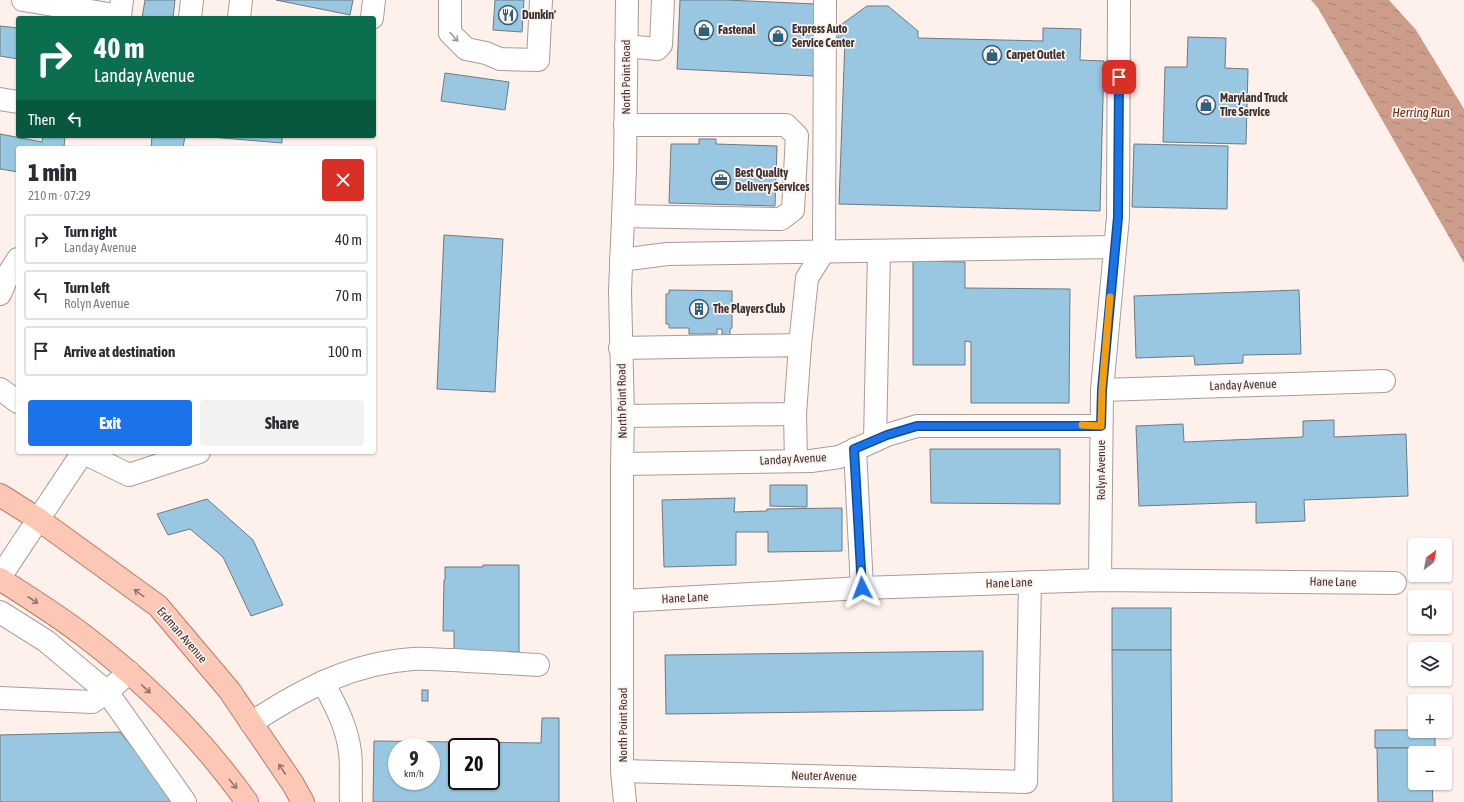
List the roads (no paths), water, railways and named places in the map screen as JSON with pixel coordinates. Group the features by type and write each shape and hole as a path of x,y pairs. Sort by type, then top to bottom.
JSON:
{"main road":[{"name":"Erdman Avenue","path":"0,495 38,519 158,606 229,690 293,784 303,802"},
{"path":"0,578 83,635 129,672 205,749 247,802"}],"street":[{"path":"23,0 120,16 122,0"},
{"path":"190,16 192,0"},
{"path":"239,16 241,0"},
{"path":"372,16 374,0"},
{"path":"450,0 450,33 466,49 500,58 538,60 541,0"},
{"path":"486,54 498,50 519,48 527,41 532,32 534,0"},
{"name":"North Point Road","path":"625,802 622,771 623,416 620,348 626,0"},
{"path":"626,46 657,49 661,45 663,0"},
{"path":"796,461 795,414 807,278 824,251 825,0"},
{"name":"Rolyn Avenue","path":"1100,580 1102,390 1118,217 1119,0"},
{"path":"0,99 16,102"},
{"path":"623,216 781,219 793,210 797,136 786,125 625,125"},
{"path":"621,260 667,254 1115,247"},
{"path":"875,440 879,250"},
{"path":"0,294 9,273 16,262"},
{"path":"620,348 800,345"},
{"name":"Landay Avenue","path":"1102,390 1384,381"},
{"path":"0,389 16,401"},
{"path":"623,416 795,414"},
{"name":"Landay Avenue","path":"622,464 811,461 839,456 887,435 917,426 1101,426"},
{"path":"854,449 862,588"},
{"path":"0,578 82,454"},
{"path":"87,454 129,475 193,454"},
{"name":"Hane Lane","path":"623,601 862,588 1100,580 1395,583"},
{"name":"Neuter Avenue","path":"622,771 1026,782 1030,582"},
{"path":"0,612 46,641 107,692 185,802"},
{"path":"251,723 286,700 323,682 349,671 378,663 414,658 538,665"},
{"path":"0,698 92,702 107,692 129,672"},
{"path":"323,682 340,714 347,734 350,752 351,802"}],"water":[{"name":"Herring Run","path":"1311,0 1389,0 1416,30 1464,109 1464,263 1318,8"}],"place":[{"name":"Dunkin'","path":"508,15"},
{"name":"Fastenal","path":"704,30"},
{"name":"Express Auto Service Center","path":"778,36"},
{"name":"Carpet Outlet","path":"992,55"},
{"name":"Maryland Truck Tire Service","path":"1206,105"},
{"name":"Best Quality Delivery Services","path":"721,180"},
{"name":"The Players Club","path":"699,309"}]}
